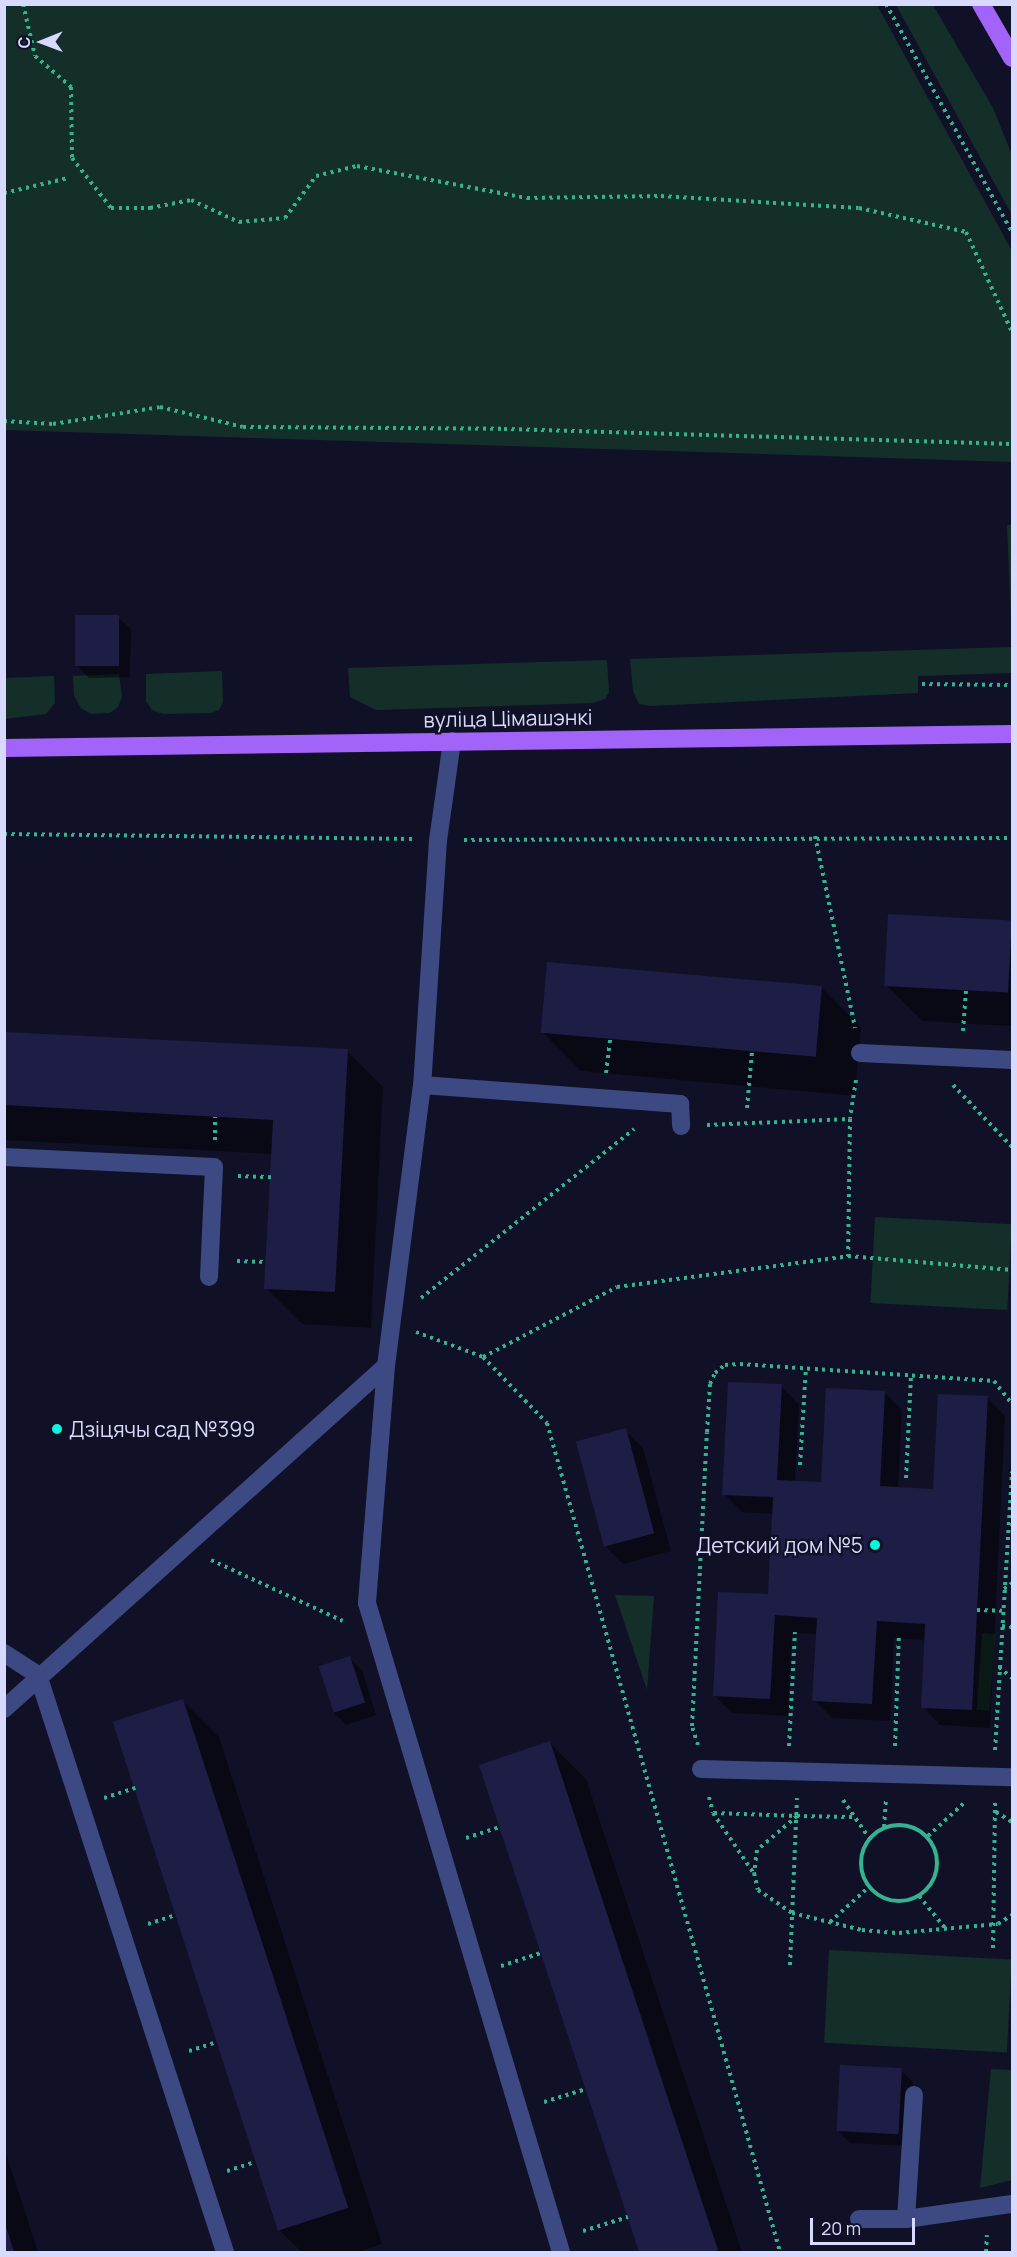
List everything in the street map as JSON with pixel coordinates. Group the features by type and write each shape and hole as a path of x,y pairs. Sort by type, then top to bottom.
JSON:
{"main road":[{"path":"981,4 1012,58"},
{"name":"вуліца Цімашэнкі","path":"4,748 1012,734"}],"lane":[{"path":"452,741 438,840 422,1085 386,1366 367,1603 559,2245"},
{"path":"860,1053 1012,1060"},
{"path":"422,1085 681,1104 681,1126"},
{"path":"4,1157 214,1167 209,1277"},
{"path":"4,1709 38,1675 386,1366"},
{"path":"4,1653 38,1675 225,2253"},
{"path":"701,1769 793,1766 830,1774 1012,1777"},
{"path":"906,2218 914,2095"},
{"path":"859,2219 906,2218 1012,2204"}],"path":[{"path":"23,4 36,56 71,87 72,158 111,208 150,208 191,200 239,222 285,218 316,176 357,166 527,198 661,196 860,208 966,232 1012,332"},
{"path":"886,4 1012,232"},
{"path":"4,193 68,178"},
{"path":"4,421 53,424 160,407 243,427 504,429 1012,444"},
{"path":"922,684 1012,685"},
{"path":"4,834 438,840 815,836 1012,838"},
{"path":"815,836 860,1053 850,1119 848,1256"},
{"path":"961,1058 966,990"},
{"path":"604,1098 610,1038"},
{"path":"747,1108 752,1052"},
{"path":"926,1056 1012,1147"},
{"path":"681,1126 850,1119"},
{"path":"391,1322 636,1127"},
{"path":"483,1357 618,1287 848,1256 1012,1270"},
{"path":"391,1322 483,1357 547,1423 780,2253"},
{"path":"699,1748 692,1726 710,1384 724,1365 807,1368 994,1382 1012,1404"},
{"path":"800,1465 807,1368"},
{"path":"906,1478 911,1375"},
{"path":"993,1948 994,1777 1012,1472"},
{"path":"182,1546 377,1636"},
{"path":"1004,1590 1012,1583"},
{"path":"977,1610 1002,1611"},
{"path":"1002,1626 1012,1627"},
{"path":"790,1965 797,1816 793,1766 795,1632"},
{"path":"895,1750 899,1634"},
{"path":"999,1666 1012,1678"},
{"path":"701,1769 713,1813 754,1873"},
{"path":"830,1774 852,1818 869,1838"},
{"path":"928,1836 994,1777"},
{"path":"995,1812 1012,1822"},
{"path":"713,1813 852,1818"},
{"path":"797,1816 757,1850 754,1873 758,1890 792,1913 862,1930 899,1933 993,1924 1012,1915"},
{"path":"907,1824 928,1836 936,1851 938,1868 931,1884 919,1896 892,1900 870,1886 861,1863 869,1838 884,1827 907,1824"},
{"path":"440,1847 499,1827"},
{"path":"830,1922 870,1886"},
{"path":"919,1896 945,1928"},
{"path":"477,1973 541,1953"},
{"path":"518,2109 586,2089"},
{"path":"559,2245 628,2217"}],"green space":[{"path":"4,5 877,5 1012,251 1012,462 5,430"},
{"path":"896,5 933,5 993,108 1012,155 1012,215"},
{"path":"1007,525 1012,525 1012,647"},
{"path":"1012,647 1012,673 918,676 918,693 650,706 639,704 633,691 630,659"},
{"path":"607,660 609,692 605,699 593,703 376,710 350,697 348,668"},
{"path":"222,671 223,702 219,710 211,713 163,714 152,710 146,701 146,674"},
{"path":"119,674 122,697 118,707 110,713 91,714 81,708 74,696 73,676"},
{"path":"54,676 55,703 46,714 5,719 5,678"},
{"path":"875,1217 1012,1224 1007,1310 870,1303"},
{"path":"615,1595 654,1596 647,1690"},
{"path":"982,1633 995,1634 990,1711 977,1710"},
{"path":"829,1950 1012,1960 1007,2052 824,2043"},
{"path":"991,2069 1012,2070 1012,2180 980,2188"}],"building":[{"path":"75,615 119,615 119,666 75,666"},
{"path":"888,914 1012,920 1008,992 884,986"},
{"path":"547,962 822,986 816,1057 541,1033"},
{"path":"4,1032 348,1049 335,1292 264,1289 273,1120 4,1105"},
{"name":"Детский дом №5","path":"728,1382 782,1384 777,1480 821,1482 826,1388 885,1391 880,1486 933,1489 938,1394 988,1396 972,1710 921,1708 925,1624 877,1621 872,1704 812,1701 817,1618 775,1615 770,1699 713,1696 718,1592 768,1594 773,1497 722,1495"},
{"path":"626,1428 654,1533 604,1547 576,1441"},
{"path":"350,1656 365,1703 334,1713 319,1666"},
{"path":"183,1699 348,2208 278,2231 113,1722"},
{"path":"550,1741 718,2250 711,2252 639,2252 479,1765"},
{"path":"840,2065 902,2068 898,2134 837,2131"},
{"path":"5,2223 14,2252 4,2252"}],"place":[{"name":"Дзіцячы сад №399","path":"57,1429"},
{"name":"Детский дом №5","path":"875,1545"}]}
